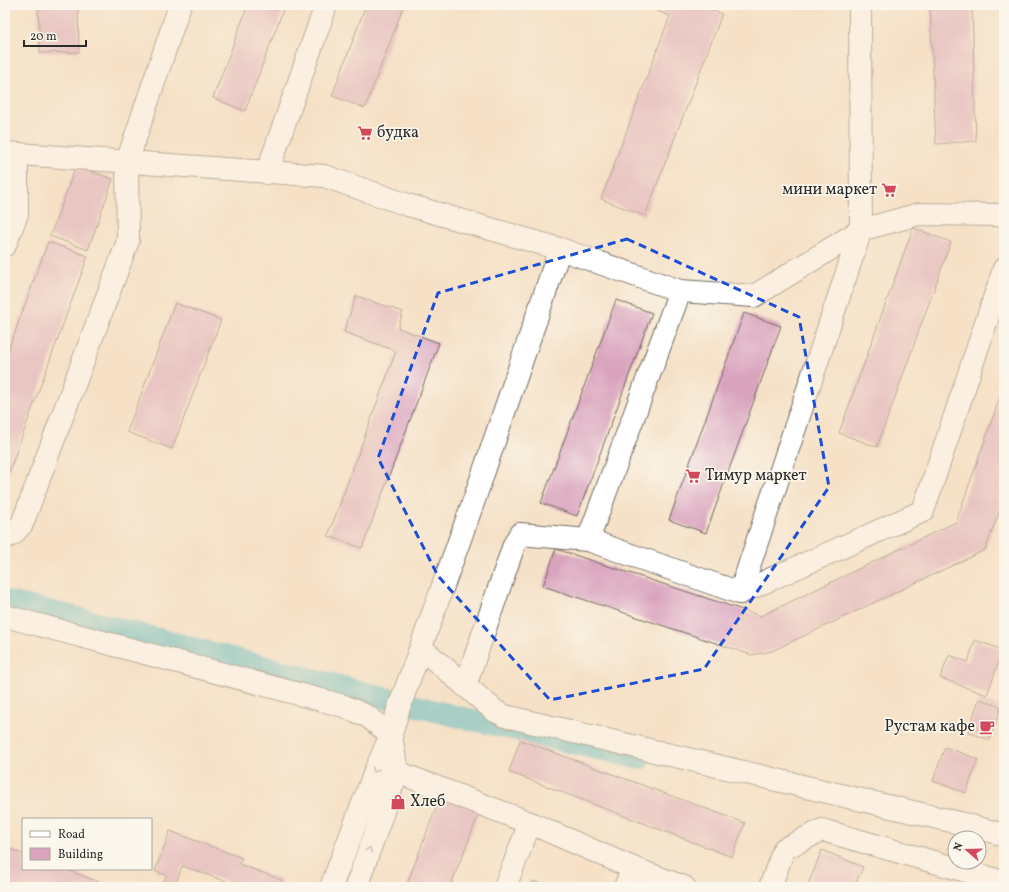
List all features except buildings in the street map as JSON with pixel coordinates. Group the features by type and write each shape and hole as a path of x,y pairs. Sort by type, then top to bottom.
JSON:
{"lane":[{"path":"5,537 12,535 22,524 128,241 127,162 180,5"},
{"path":"267,172 326,5"},
{"path":"740,593 861,230 860,5"},
{"path":"5,245 17,214 11,153 324,176 408,205 560,249 680,291 754,296 861,230 919,214 1004,215"},
{"path":"331,887 376,769 392,735 398,710 476,495 560,249"},
{"path":"465,686 514,545 520,534 588,540 740,593 923,511 1004,269"},
{"path":"588,540 680,291"},
{"path":"5,616 344,706 367,716 392,735 397,772 356,887"},
{"path":"421,648 495,711 505,716 968,825 1004,835"},
{"path":"397,772 530,823 629,878 684,887"},
{"path":"505,887 530,823"},
{"path":"770,887 784,849 822,830 978,881 1004,882"}],"highlighted area":[{"path":"627,239 799,317 829,487 704,669 550,700 438,576 378,458 438,293"}],"waterway":[{"path":"5,601 70,616 451,715 640,759"}],"place":[{"name":"будка","path":"365,133"},
{"name":"мини маркет","path":"889,190"},
{"name":"Тимур маркет","path":"693,476"},
{"name":"Рустам кафе","path":"987,727"},
{"name":"Хлеб","path":"398,802"}]}
